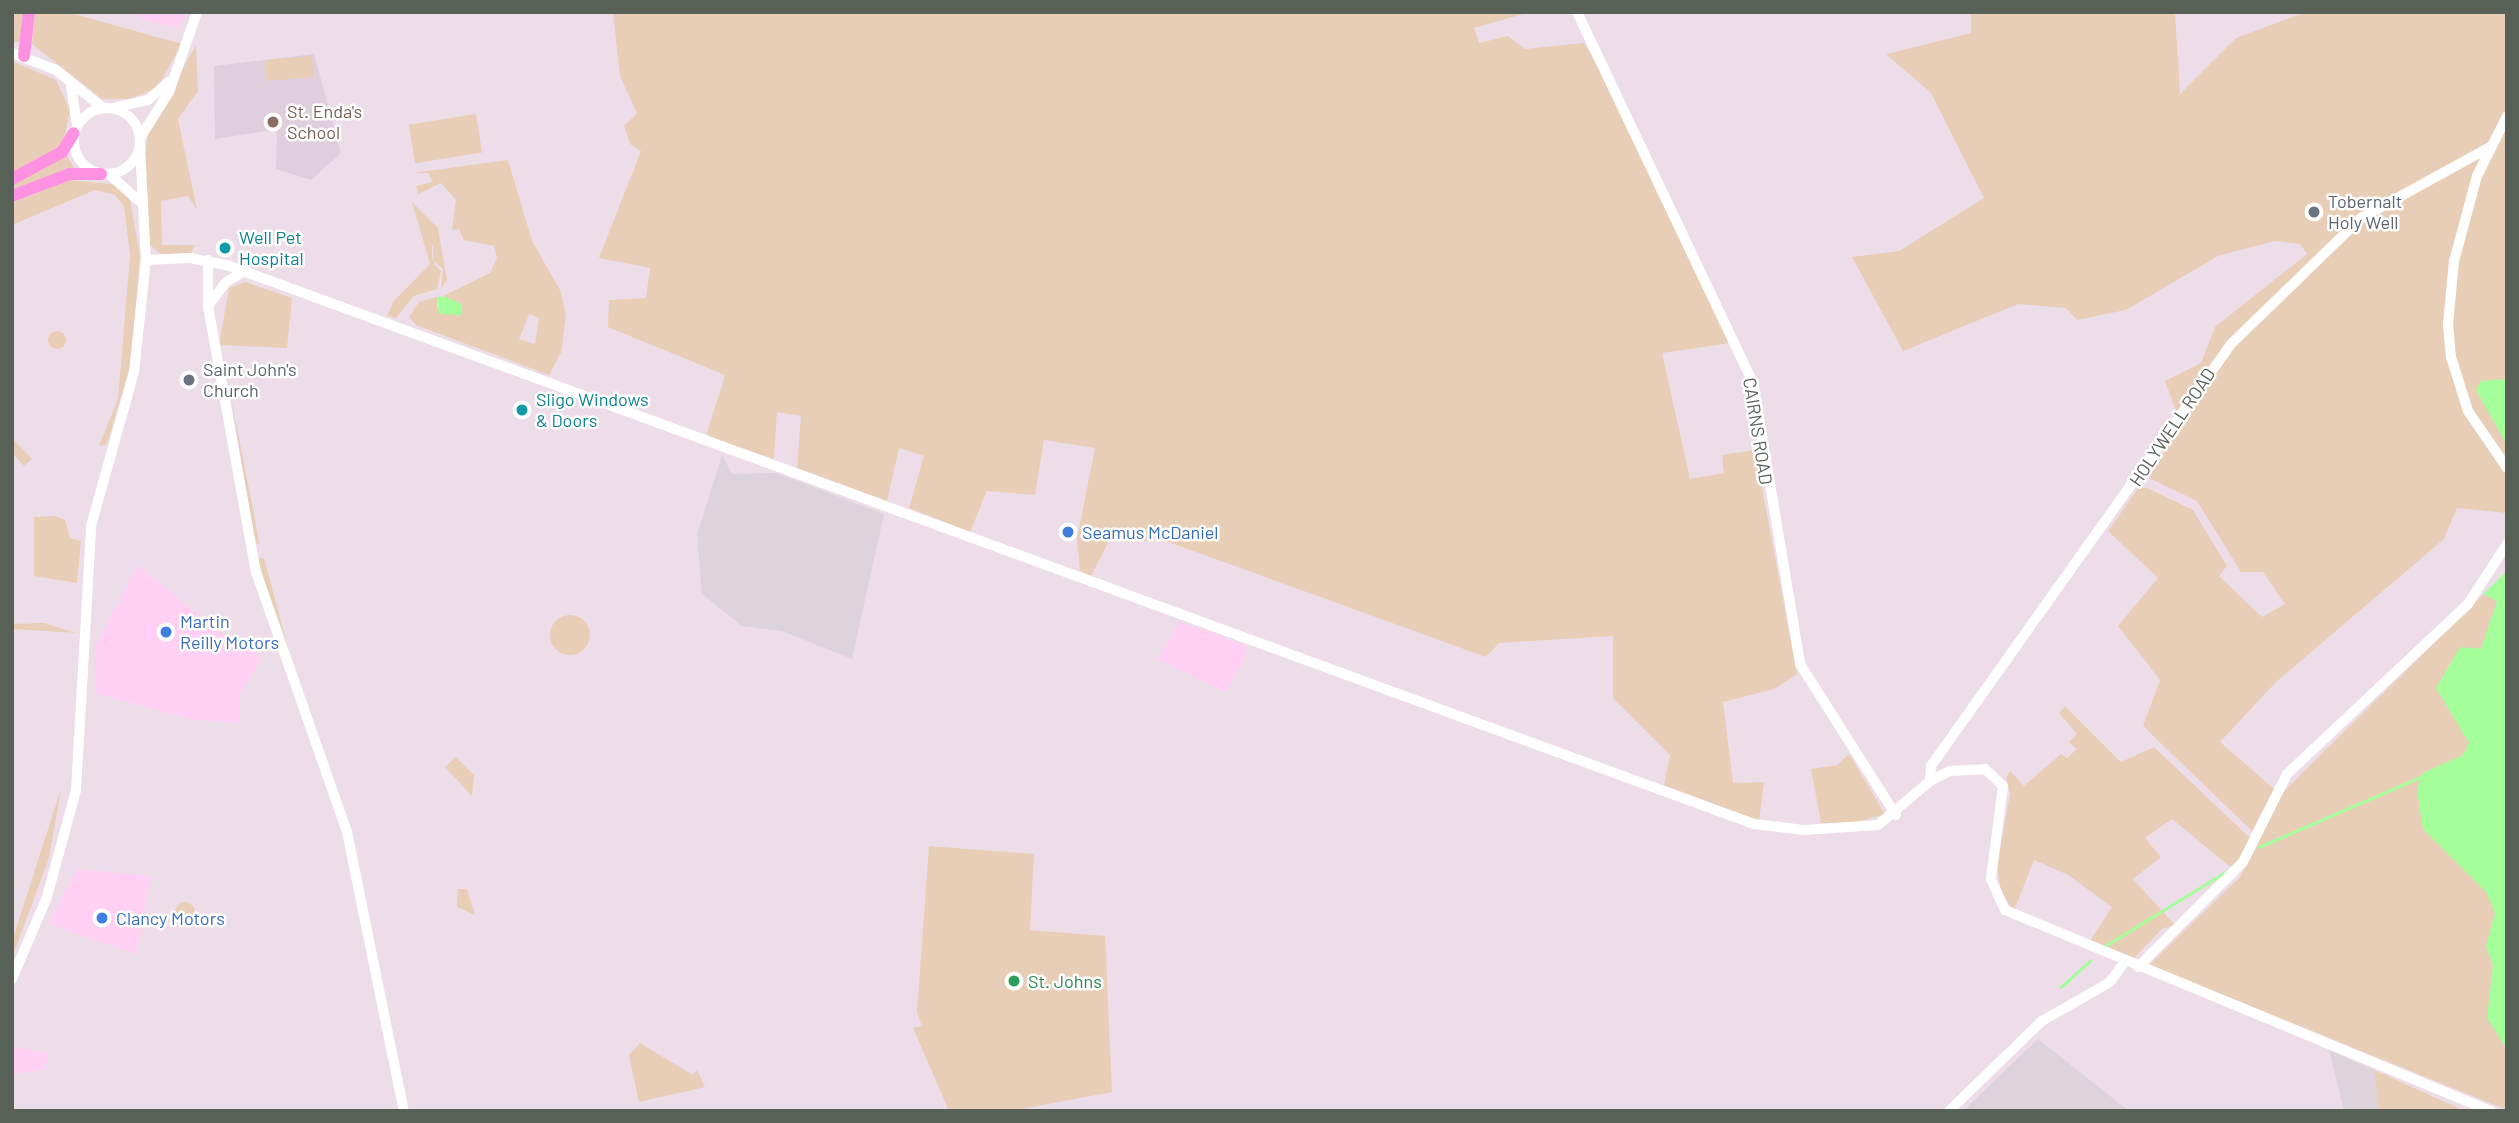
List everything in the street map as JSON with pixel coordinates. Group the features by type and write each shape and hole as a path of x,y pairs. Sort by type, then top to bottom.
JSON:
{"highway":[{"path":"17,54 29,12"},
{"path":"12,179 62,152 75,129"},
{"path":"12,196 70,174 105,174"}],"main road":[{"path":"105,174 132,163 175,74 197,12"},
{"path":"138,200 105,174 78,159 75,129 107,108 148,100 175,74"},
{"path":"107,108 134,121 140,142 138,200 146,260 208,260 245,271 1754,824 1846,830 1878,825 1896,815 1930,781 1966,767 1995,774 2003,799 1992,859 1995,898 2025,922 2491,1111"},
{"path":"208,260 208,306 256,572 347,832 404,1111"},
{"path":"208,306 226,282 245,271"}],"street":[{"name":"CAIRNS ROAD","path":"1577,12 1753,382 1800,664 1896,815"},
{"path":"17,54 107,108"},
{"path":"71,85 75,129"},
{"path":"2507,116 2490,147 2454,261 2448,324 2451,358 2468,411 2507,468"},
{"name":"HOLYWELL ROAD","path":"1930,781 1931,766 2231,344 2361,218 2490,147"},
{"path":"12,979 47,897 76,790 91,526 134,372 146,260"},
{"path":"2138,967 2243,862 2287,774 2468,604 2507,544"},
{"path":"1949,1111 2042,1021 2110,982 2125,961"}],"shaded area":[{"path":"12,12 25,12 19,42 12,42"},
{"path":"35,12 67,12 182,44 157,88 129,99 102,99 32,44"},
{"path":"137,12 188,12 178,28 137,18"},
{"path":"613,12 1530,12 1474,28 1479,43 1508,36 1525,49 1584,43 1619,104 1731,343 1662,353 1690,479 1724,473 1722,455 1755,450 1797,674 1774,689 1723,702 1733,783 1764,782 1759,821 1664,785 1670,755 1613,698 1613,636 1499,643 1486,657 1149,535 1147,542 1114,531 1091,576 1080,571 1077,539 1095,448 1044,440 1035,495 987,491 970,532 909,508 924,456 899,448 887,501 797,468 801,416 777,412 774,459 711,438 707,433 725,375 608,327 609,300 646,298 650,268 599,258 641,151 630,144 624,126 637,113 620,76"},
{"path":"1971,12 2175,12 2180,94 2236,38 2306,12 2507,12 2507,513 2457,508 2444,539 2276,682 2220,742 2274,789 2252,831 2143,726 2160,680 2118,626 2158,578 2108,531 2139,487 2147,488 2193,510 2227,566 2219,576 2262,617 2285,604 2263,572 2241,572 2197,501 2149,478 2181,424 2165,381 2201,363 2215,327 2307,254 2300,244 2274,241 2218,256 2126,310 2077,320 2066,308 2018,304 1903,351 1852,257 1899,251 1984,198 1931,93 1886,54 1971,33"},
{"path":"196,45 198,91 178,119 197,210 188,196 161,201 162,245 195,245 191,253 161,254 150,245 140,189 149,128"},
{"name":"St. Enda's School","path":"314,54 341,153 311,180 276,169 277,129 215,139 214,66"},
{"path":"312,56 314,77 267,81 265,60"},
{"path":"12,61 56,80 70,110 63,144 12,173"},
{"path":"476,114 482,153 415,163 409,125"},
{"path":"67,156 75,169 12,192 12,184"},
{"path":"508,160 532,241 560,290 566,315 561,353 549,375 416,325 409,317 419,302 437,297 437,308 463,312 443,296 490,273 497,258 494,246 464,240 459,229 452,230 456,200 441,183 418,194 416,186 433,182 428,173 412,173","holes":["529,314 539,318 535,344 519,339"]},
{"path":"70,180 120,185 129,194 140,256 131,363 107,444 99,446 118,399 130,256 124,206 115,195 95,190 12,225 12,203"},
{"path":"412,202 438,228 447,280 441,289 443,269 434,261 433,246 426,242 432,246 432,256 435,265 441,271 437,289 414,296 396,318 387,316 393,302 430,264"},
{"path":"245,282 292,298 287,348 219,345 229,288"},
{"path":"443,296 461,304 461,315 439,314 437,297"},
{"path":"57,331 63,334 66,340 63,346 57,349 51,346 48,340 51,334"},
{"path":"2507,379 2507,445 2476,390 2481,381"},
{"path":"230,393 254,514 259,544 255,543"},
{"path":"12,438 32,459 24,466 12,452"},
{"path":"722,455 732,474 776,473 884,514 852,659 782,631 742,626 702,594 697,535"},
{"path":"55,516 65,520 70,538 81,541 77,583 34,576 34,517"},
{"path":"258,558 264,558 290,656 276,625"},
{"path":"138,565 225,637 253,646 260,661 240,693 240,723 189,719 95,693 96,645"},
{"path":"2507,571 2507,1110 2149,965 2240,877 2283,792"},
{"path":"2507,571 2507,1049 2487,1018 2493,965 2486,946 2495,913 2486,892 2423,829 2417,790 2423,773 2463,755 2469,743 2436,688 2460,647 2481,649 2497,601 2483,594"},
{"path":"570,615 584,621 590,635 584,649 570,655 556,649 550,635 556,621"},
{"path":"1180,622 1245,645 1246,655 1225,692 1158,659"},
{"path":"44,623 76,633 12,629 12,624"},
{"path":"2065,706 2121,762 2154,747 2250,838 2233,869 2172,819 2145,838 2161,857 2133,879 2175,925 2162,929 2132,960 2090,941 2112,907 2068,875 2034,860 2014,911 2001,892 1997,865 2010,794 2006,778 2010,771 2024,786 2061,754 2067,758 2077,749 2069,742 2077,734 2059,713"},
{"path":"1849,754 1885,814 1850,824 1821,823 1811,769 1837,765"},
{"path":"456,757 474,775 472,796 445,767"},
{"path":"61,789 49,858 12,958 12,941"},
{"name":"St. Johns","path":"929,846 1034,854 1030,930 1105,936 1112,1092 1011,1111 949,1111 913,1028 922,1026 917,1012"},
{"path":"77,869 150,876 137,954 48,924"},
{"path":"458,889 467,889 475,915 457,907"},
{"path":"185,902 192,905 195,912 192,919 185,922 178,919 175,912 178,905"},
{"path":"2038,1039 2129,1111 1963,1111"},
{"path":"640,1043 693,1075 697,1070 705,1087 639,1102 629,1055"},
{"path":"12,1046 48,1054 45,1069 12,1075"},
{"path":"2329,1050 2374,1070 2379,1111 2344,1111"},
{"path":"2374,1070 2465,1111 2379,1111"}],"waterway":[{"path":"2259,847 2423,776"},
{"path":"2105,946 2230,869"},
{"path":"2061,987 2090,961"}],"place":[{"name":"St. Enda's School","path":"273,122"},
{"name":"Tobernalt Holy Well","path":"2314,212"},
{"name":"Well Pet Hospital","path":"225,248"},
{"name":"Saint John's Church","path":"189,380"},
{"name":"Sligo Windows & Doors","path":"522,410"},
{"name":"Seamus McDaniel","path":"1068,532"},
{"name":"Martin Reilly Motors","path":"166,632"},
{"name":"Clancy Motors","path":"102,918"},
{"name":"St. Johns","path":"1014,981"}]}
